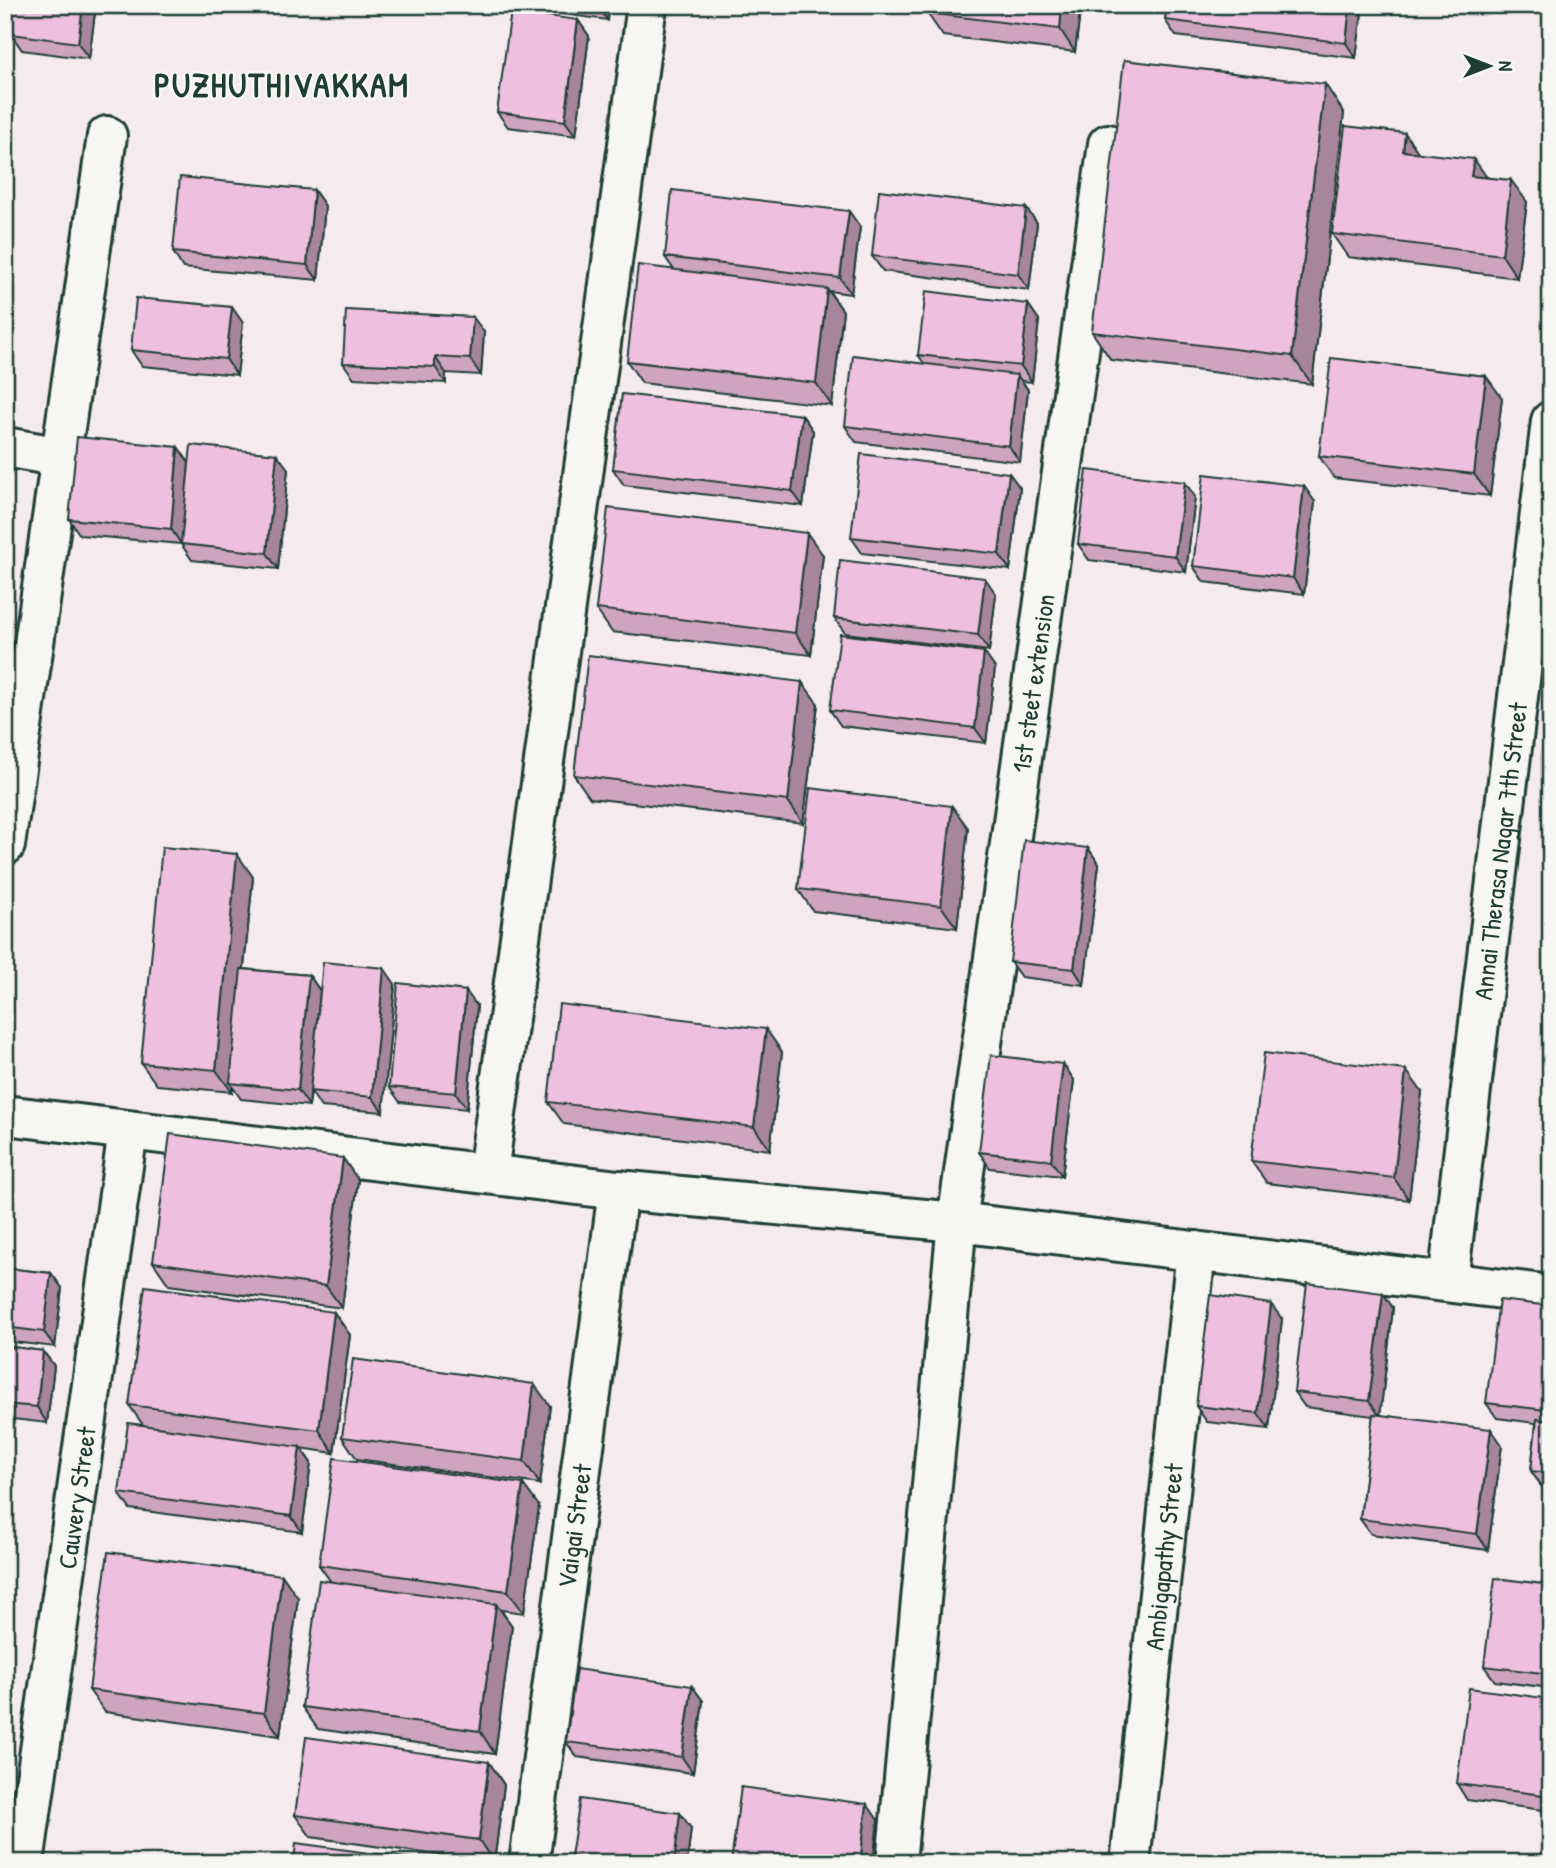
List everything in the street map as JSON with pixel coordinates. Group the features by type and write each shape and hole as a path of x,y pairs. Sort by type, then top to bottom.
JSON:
{"street":[{"path":"488,1173 647,5"},
{"path":"5,845 107,136"},
{"name":"1st steet extension","path":"896,1863 957,1222 1108,144"},
{"name":"Annai Therasa Nagar 7th Street","path":"1448,1282 1551,421"},
{"path":"5,447 61,457"},
{"path":"5,1115 128,1132 618,1189 957,1222 1551,1295"},
{"name":"Cauvery Street","path":"24,1863 128,1132"},
{"name":"Vaigai Street","path":"529,1863 618,1189"},
{"name":"Ambigapathy Street","path":"1130,1863 1196,1251"}],"building":[{"path":"14,5 83,5 78,43 11,34"},
{"path":"928,5 1062,5 1060,29 927,13"},
{"path":"1167,5 1350,5 1346,43 1165,20"},
{"path":"511,11 578,20 565,121 497,112"},
{"path":"1124,60 1325,84 1292,356 1092,332"},
{"path":"1345,126 1405,133 1403,151 1474,159 1471,176 1511,180 1502,255 1332,234"},
{"path":"180,177 314,190 307,265 173,252"},
{"path":"672,190 849,211 840,278 665,257"},
{"path":"879,190 1026,208 1018,274 872,256"},
{"path":"638,265 827,289 816,383 627,361"},
{"path":"926,291 1028,304 1021,366 918,355"},
{"path":"136,298 232,307 226,359 131,350"},
{"path":"346,310 473,317 470,359 435,357 435,367 343,363"},
{"path":"853,355 1017,375 1009,446 845,426"},
{"path":"1331,358 1486,376 1474,474 1319,456"},
{"path":"622,394 802,415 792,491 613,469"},
{"path":"77,437 178,447 171,529 69,519"},
{"path":"191,445 277,454 267,553 181,544"},
{"path":"861,454 1009,473 999,554 851,537"},
{"path":"1087,470 1185,482 1175,556 1078,544"},
{"path":"1204,474 1304,486 1293,578 1193,566"},
{"path":"608,508 807,533 795,633 596,609"},
{"path":"840,560 985,578 978,635 834,618"},
{"path":"840,634 984,652 975,728 830,710"},
{"path":"588,655 802,682 788,801 574,775"},
{"path":"810,788 952,806 941,906 798,889"},
{"path":"1024,840 1088,848 1074,969 1010,962"},
{"path":"162,847 237,854 216,1070 141,1063"},
{"path":"323,962 384,968 372,1097 310,1091"},
{"path":"241,969 309,975 298,1090 230,1083"},
{"path":"398,983 466,991 456,1093 389,1087"},
{"path":"559,1004 766,1029 754,1127 548,1102"},
{"path":"1264,1053 1406,1070 1394,1178 1251,1161"},
{"path":"991,1055 1063,1064 1051,1160 979,1152"},
{"path":"170,1134 343,1158 326,1286 153,1262"},
{"path":"5,1268 51,1273 44,1332 5,1327"},
{"path":"1307,1283 1383,1293 1369,1401 1294,1392"},
{"path":"145,1286 334,1312 319,1430 129,1405"},
{"path":"1210,1295 1271,1304 1258,1413 1196,1406"},
{"path":"1499,1300 1551,1306 1551,1374 1546,1410 1486,1403"},
{"path":"5,1346 43,1351 37,1407 5,1404"},
{"path":"353,1359 534,1384 524,1461 342,1437"},
{"path":"1373,1414 1491,1429 1477,1534 1360,1519"},
{"path":"1537,1419 1551,1421 1551,1473 1531,1471"},
{"path":"128,1423 300,1447 291,1516 119,1493"},
{"path":"334,1458 523,1484 508,1591 319,1565"},
{"path":"108,1552 282,1575 264,1713 89,1690"},
{"path":"1495,1578 1551,1585 1551,1674 1484,1666"},
{"path":"319,1580 496,1604 480,1731 302,1707"},
{"path":"576,1669 692,1686 682,1757 566,1742"},
{"path":"1469,1688 1551,1699 1551,1796 1457,1784"},
{"path":"306,1737 489,1762 479,1840 295,1815"},
{"path":"741,1787 867,1804 860,1863 731,1863"},
{"path":"580,1799 680,1813 674,1863 621,1863 571,1856"},
{"path":"296,1843 442,1863 294,1863"}],"district":[{"name":"PUZHUTHIVAKKAM","path":"282,85"}]}
